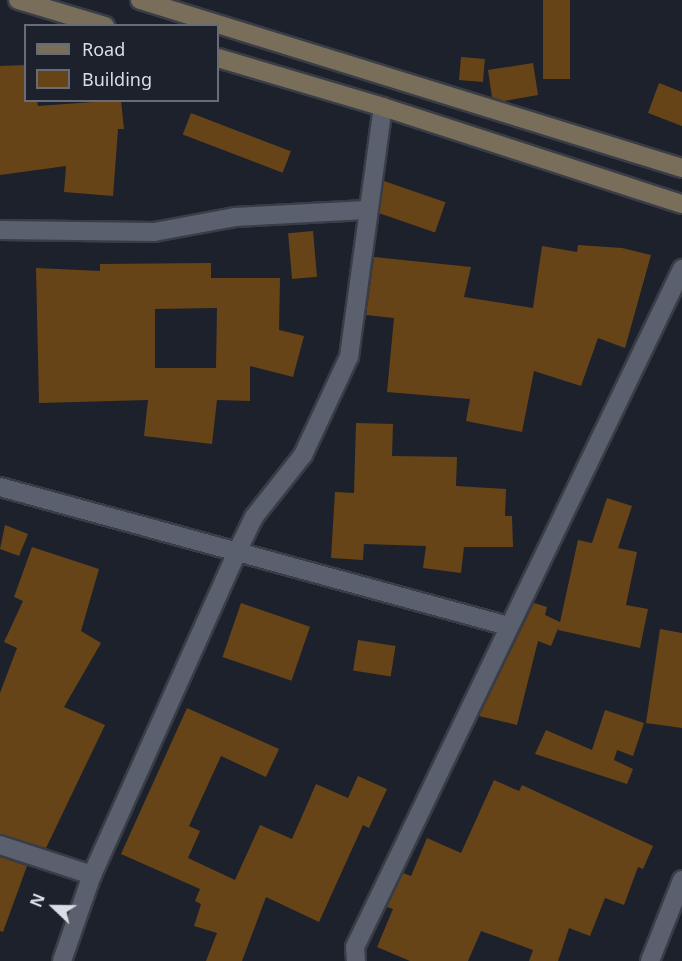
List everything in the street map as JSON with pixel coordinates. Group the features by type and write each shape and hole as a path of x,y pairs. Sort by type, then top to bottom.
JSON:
{"main road":[{"path":"18,0 98,24"},
{"path":"143,0 682,168"},
{"path":"219,58 383,107 682,204"}],"street":[{"path":"62,961 92,874 236,554 254,517 303,455 349,357 366,210 383,107"},
{"path":"0,230 154,232 235,217 366,210"},
{"path":"356,961 355,947 682,269"},
{"path":"0,487 236,554 508,626"},
{"path":"0,845 92,874"},
{"path":"650,961 678,900 682,880"}],"building":[{"path":"543,0 570,0 570,79 543,79"},
{"path":"461,57 485,59 483,82 459,80"},
{"path":"533,63 538,95 504,101 492,97 488,70"},
{"path":"24,65 24,102 37,102 38,106 121,102 124,129 118,129 113,196 64,192 66,166 0,175 0,66"},
{"path":"659,83 682,92 682,126 648,113"},
{"path":"191,113 291,151 283,173 183,134"},
{"path":"384,181 445,202 435,232 374,211"},
{"path":"313,231 317,277 292,279 288,233"},
{"path":"578,245 622,248 651,255 625,348 598,338 581,386 534,371 522,432 466,421 470,399 387,392 394,318 366,315 374,257 471,267 464,297 533,308 542,246 577,252"},
{"path":"211,263 211,278 280,278 279,330 304,336 293,377 250,366 250,401 217,400 212,444 144,436 148,400 39,403 36,268 100,271 100,264","holes":["217,308 216,368 155,368 155,309"]},
{"path":"356,423 393,424 392,456 457,457 456,486 506,489 505,516 512,516 513,547 464,547 461,573 423,568 426,546 364,544 363,560 331,558 335,492 354,493"},
{"path":"607,498 632,506 618,548 637,552 626,605 648,609 640,648 558,630 559,626 551,646 538,641 517,725 479,716 534,603 547,607 545,615 560,622 578,540 592,543"},
{"path":"5,525 28,534 19,556 0,549"},
{"path":"32,547 99,569 81,631 101,643 64,707 105,725 46,848 0,834 0,693 17,648 4,642 23,601 14,597"},
{"path":"241,603 310,627 291,681 222,657"},
{"path":"660,629 682,633 682,728 646,723"},
{"path":"358,640 396,646 391,677 353,671"},
{"path":"187,708 279,749 266,777 221,756 189,826 200,831 188,858 235,880 260,825 292,839 316,784 348,798 358,776 387,789 369,828 363,825 319,922 266,897 242,961 206,961 217,933 194,926 201,904 195,901 200,889 121,854"},
{"path":"605,710 644,723 633,756 617,750 614,760 633,769 627,784 535,754 546,730 592,750"},
{"path":"494,780 519,791 522,785 653,846 643,869 638,867 624,905 605,898 590,936 569,928 558,961 529,961 533,950 481,931 468,961 410,961 377,947 393,909 387,907 403,873 411,876 427,838 461,853"},
{"path":"0,857 27,866 3,932 0,931"}]}
